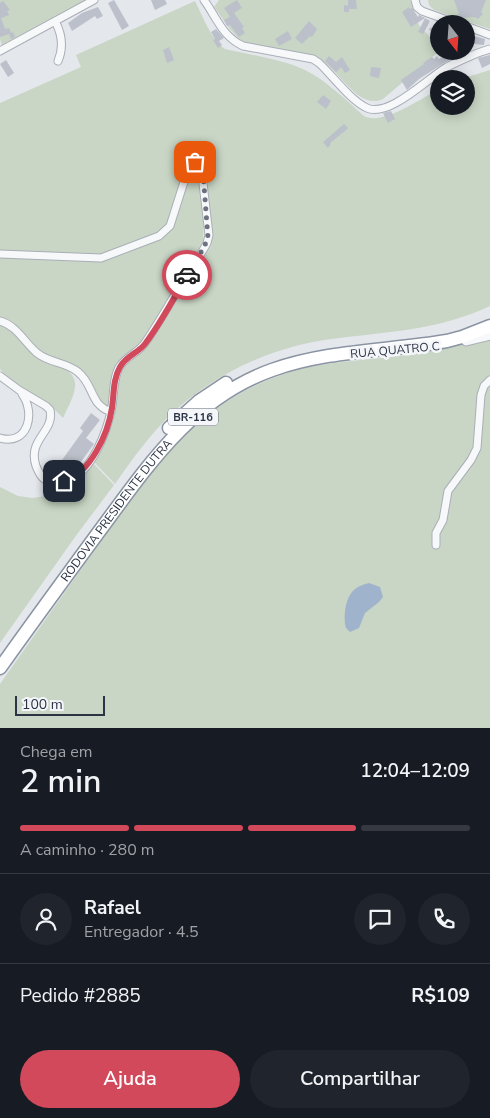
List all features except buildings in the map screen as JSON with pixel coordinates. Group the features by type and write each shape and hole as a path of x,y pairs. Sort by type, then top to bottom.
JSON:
{"highway":[{"name":"RODOVIA PRESIDENTE DUTRA","path":"0,654 138,464 176,421 210,393 256,368 308,351 428,338 459,330 490,317"},
{"name":"RODOVIA PRESIDENTE DUTRA","path":"0,668 149,464 177,432 220,396 253,377 292,364 329,356 447,341 462,338 490,326"}],"street":[{"path":"0,51 94,0"},
{"path":"204,0 226,34 236,42 243,46 313,59 357,101 372,110 381,109 393,104 448,67 490,49"},
{"path":"210,8 213,0"},
{"path":"415,0 417,8 433,15"},
{"path":"55,21 62,39 58,60"},
{"path":"475,29 490,35"},
{"path":"0,254 101,258 153,238 164,233 170,226 188,166 195,162 201,166 208,235 207,243 146,343 126,359 119,368 115,380 111,412 100,446 81,471 70,480 49,481 39,472 34,455 36,444 49,422 50,410 0,376"},
{"path":"0,321 8,324 42,357 63,363 78,372 89,384 96,403 111,412"},
{"name":"RUA QUATRO C","path":"329,356 427,349 490,335"},
{"path":"436,545 436,533 443,520 448,491 471,460 477,448 481,395 484,386 490,380"},
{"path":"0,438 12,439 18,436 28,424 28,404 19,390"}],"green space":[{"path":"0,0 85,0 78,6 2,46 0,39"},
{"path":"219,0 410,0 419,25 430,37 430,59 383,99 374,101 365,99 319,59 300,53 248,44 241,40 230,29 214,7"},
{"path":"428,0 490,0 490,29 475,24 475,15 449,15 434,10 429,5"},
{"path":"195,1 211,34 225,49 276,60 305,70 329,85 364,116 372,118 402,110 430,94 430,115 475,115 475,75 490,70 490,306 471,314 432,325 306,343 282,350 235,369 213,382 173,412 145,443 115,484 93,461 110,432 121,372 125,363 153,337 211,246 213,234 205,165 200,159 193,159 188,162 171,215 165,226 155,234 97,255 0,251 0,103 81,67 76,55"},
{"path":"195,166 198,168 204,214 203,241 144,341 123,358 110,410 96,397 92,383 79,370 47,357 0,318 0,255 89,259 167,232 191,167"},
{"path":"0,323 14,333 36,357 55,364 71,374 75,386 74,394 63,418 48,405 14,383 0,369"},
{"path":"484,339 490,340 490,728 0,728 0,684 152,471 198,423 224,403 254,386 287,373 328,364 409,354"},
{"path":"92,462 114,485 0,643 0,487 18,496 32,498 67,493"}],"water":[{"path":"369,583 380,587 383,597 365,613 359,628 350,632 346,628 345,619 349,598 351,593 361,585"}],"way so far":[{"path":"187,275 207,243 208,238 203,172 200,164 195,162"}],"route":[{"path":"64,481 70,480 81,471 100,446 111,412 116,374 119,368 126,359 146,343 187,275"}]}
